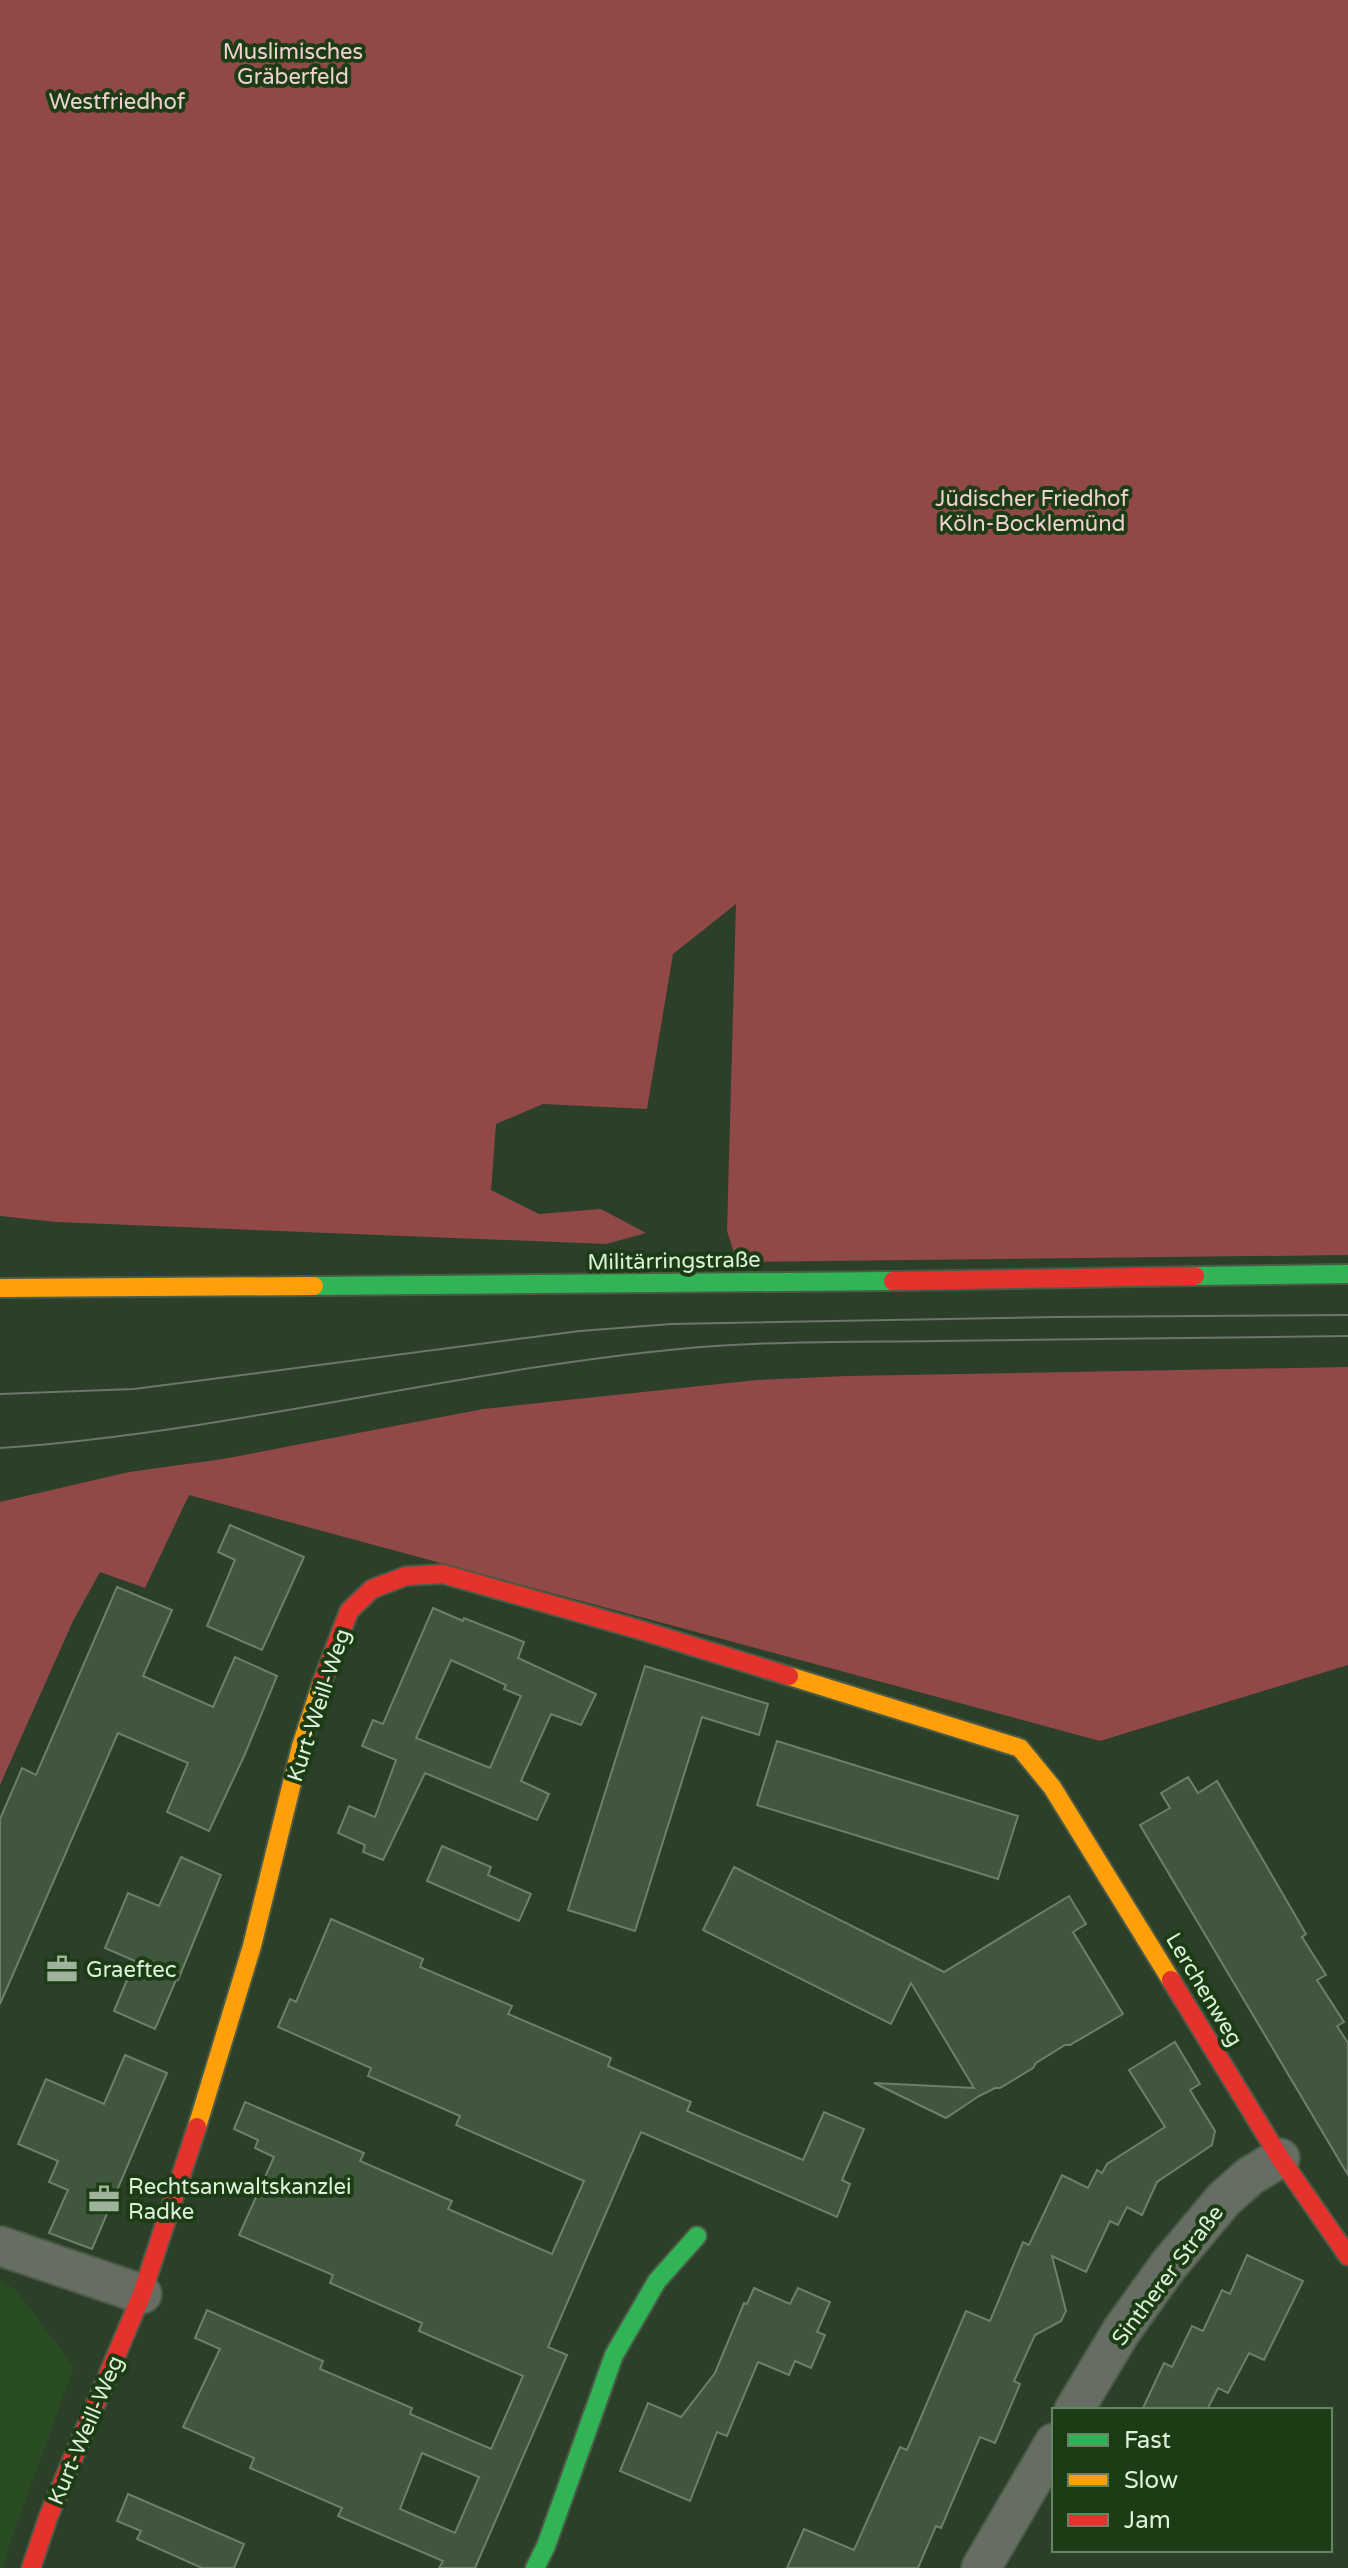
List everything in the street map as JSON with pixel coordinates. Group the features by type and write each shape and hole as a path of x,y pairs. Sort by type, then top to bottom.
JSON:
{"street":[{"name":"Militärringstraße","path":"0,1288 696,1284 1348,1274"},
{"name":"Kurt-Weill-Weg","path":"31,2568 49,2515 142,2294 190,2152 252,1946 301,1746 317,1696 349,1611 372,1589 406,1576 443,1574 637,1629 1020,1748"},
{"name":"Lerchenweg","path":"1020,1748 1052,1787 1280,2158 1348,2256"},
{"name":"Sintherer Straße","path":"1075,2408 1122,2330 1168,2266 1224,2199 1250,2176 1280,2158"},
{"path":"535,2568 546,2546 614,2355 657,2281 697,2236"},
{"path":"0,2246 142,2294"},
{"path":"981,2568 1052,2446"}],"shaded area":[{"path":"0,2280 16,2290 74,2367 3,2568 0,2568"}],"green space":[{"path":"0,0 1348,0 1348,1255 737,1262 727,1231 736,904 673,954 647,1109 543,1104 496,1124 491,1190 539,1214 601,1209 646,1233 606,1244 56,1222 0,1216"},
{"path":"1348,1367 1348,1665 1100,1741 189,1495 145,1588 100,1572 73,1621 0,1785 0,1502 129,1472 223,1459 483,1409 757,1380"}],"building":[{"path":"230,1525 304,1557 262,1650 207,1626 235,1560 218,1552"},
{"path":"117,1587 172,1610 143,1676 213,1707 235,1657 277,1676 209,1831 167,1812 188,1763 118,1733 0,2004 0,1819 22,1768 36,1775"},
{"path":"433,1608 524,1642 518,1658 596,1694 581,1725 551,1714 521,1781 549,1794 537,1820 425,1773 383,1860 363,1852 365,1845 338,1833 349,1806 375,1817 396,1760 362,1746 373,1720 383,1724","holes":["451,1660 506,1685 504,1689 521,1696 490,1768 416,1738"]},
{"path":"645,1666 768,1704 759,1735 702,1717 635,1931 568,1910"},
{"path":"777,1741 1018,1816 998,1879 757,1805"},
{"path":"1188,1777 1198,1793 1217,1781 1306,1934 1302,1937 1326,1975 1317,1980 1344,2022 1337,2026 1348,2043 1348,2175 1140,1825 1170,1808 1161,1793"},
{"path":"442,1846 491,1867 488,1875 531,1894 519,1921 427,1881"},
{"path":"181,1857 221,1875 155,2029 114,2011 135,1961 105,1948 128,1893 159,1906"},
{"path":"734,1867 944,1972 1069,1896 1086,1924 1073,1932 1123,2014 1065,2045 1033,2068 1000,2088 979,2096 946,2118 874,2083 974,2088 911,1983 891,2024 703,1930"},
{"path":"331,1919 423,1959 420,1967 512,2006 508,2014 611,2058 608,2066 691,2102 687,2111 803,2160 824,2112 864,2129 842,2180 850,2184 837,2217 641,2132 548,2347 567,2355 475,2568 439,2568 443,2561 338,2516 342,2508 250,2468 254,2458 183,2427 220,2349 195,2338 207,2310 323,2361 320,2369 412,2408 410,2414 491,2449 523,2376 419,2331 422,2323 330,2283 333,2275 239,2235 274,2157 255,2148 258,2140 234,2129 245,2102 364,2153 360,2161 452,2201 448,2209 552,2254 584,2181 456,2125 460,2116 368,2076 371,2068 278,2027 290,1999 296,2002","holes":["422,2453 479,2477 455,2533 400,2509"]},
{"path":"1175,2042 1200,2084 1190,2090 1215,2131 1212,2145 1157,2182 1142,2215 1127,2207 1118,2225 1110,2221 1086,2272 1052,2256 1066,2311 1061,2321 1035,2335 1014,2381 1020,2384 995,2443 980,2437 941,2528 936,2526 918,2568 787,2568 804,2529 854,2550 900,2447 907,2450 966,2311 990,2321 1023,2242 1029,2245 1062,2175 1088,2188 1097,2170 1102,2173 1107,2164 1165,2127 1129,2070"},
{"path":"125,2055 167,2073 92,2249 49,2233 68,2190 49,2182 58,2161 18,2144 46,2079 104,2104"},
{"path":"1247,2255 1303,2281 1264,2360 1249,2353 1228,2393 1218,2388 1208,2408 1143,2408 1164,2363 1172,2367 1192,2326 1203,2331 1222,2290 1230,2294"},
{"path":"754,2288 790,2304 798,2288 830,2302 817,2332 825,2335 811,2368 795,2361 789,2375 758,2362 727,2436 717,2432 690,2501 620,2471 648,2403 681,2417 715,2373 744,2303 747,2304"},
{"path":"128,2494 244,2544 234,2568 202,2568 137,2539 141,2531 117,2521"}],"tram line":[{"path":"0,1394 134,1389 580,1331 671,1324 1348,1315"},
{"path":"0,1448 176,1428 525,1369 701,1347 820,1342 1348,1336"}],"traffic: fast":[{"path":"1195,1276 1348,1274"},
{"path":"314,1286 893,1281"},
{"path":"535,2568 546,2546 614,2355 657,2281 697,2236"}],"traffic: slow":[{"path":"0,1288 314,1286"},
{"path":"789,1676 1020,1748 1052,1787 1171,1980"},
{"path":"197,2127 252,1946 301,1746 321,1685"}],"traffic: jam":[{"path":"893,1281 1195,1276"},
{"path":"321,1685 349,1611 372,1589 406,1576 443,1574 789,1676"},
{"path":"1171,1980 1280,2158 1348,2256"},
{"path":"31,2568 49,2515 142,2294 197,2127"}],"place":[{"name":"Graeftec","path":"62,1969"},
{"name":"Rechtsanwaltskanzlei Radke","path":"104,2199"}],"park label":[{"name":"Muslimisches Gräberfeld","path":"293,64"},
{"name":"Westfriedhof","path":"117,101"},
{"name":"Jüdischer Friedhof Köln-Bocklemünd","path":"1032,510"}]}
